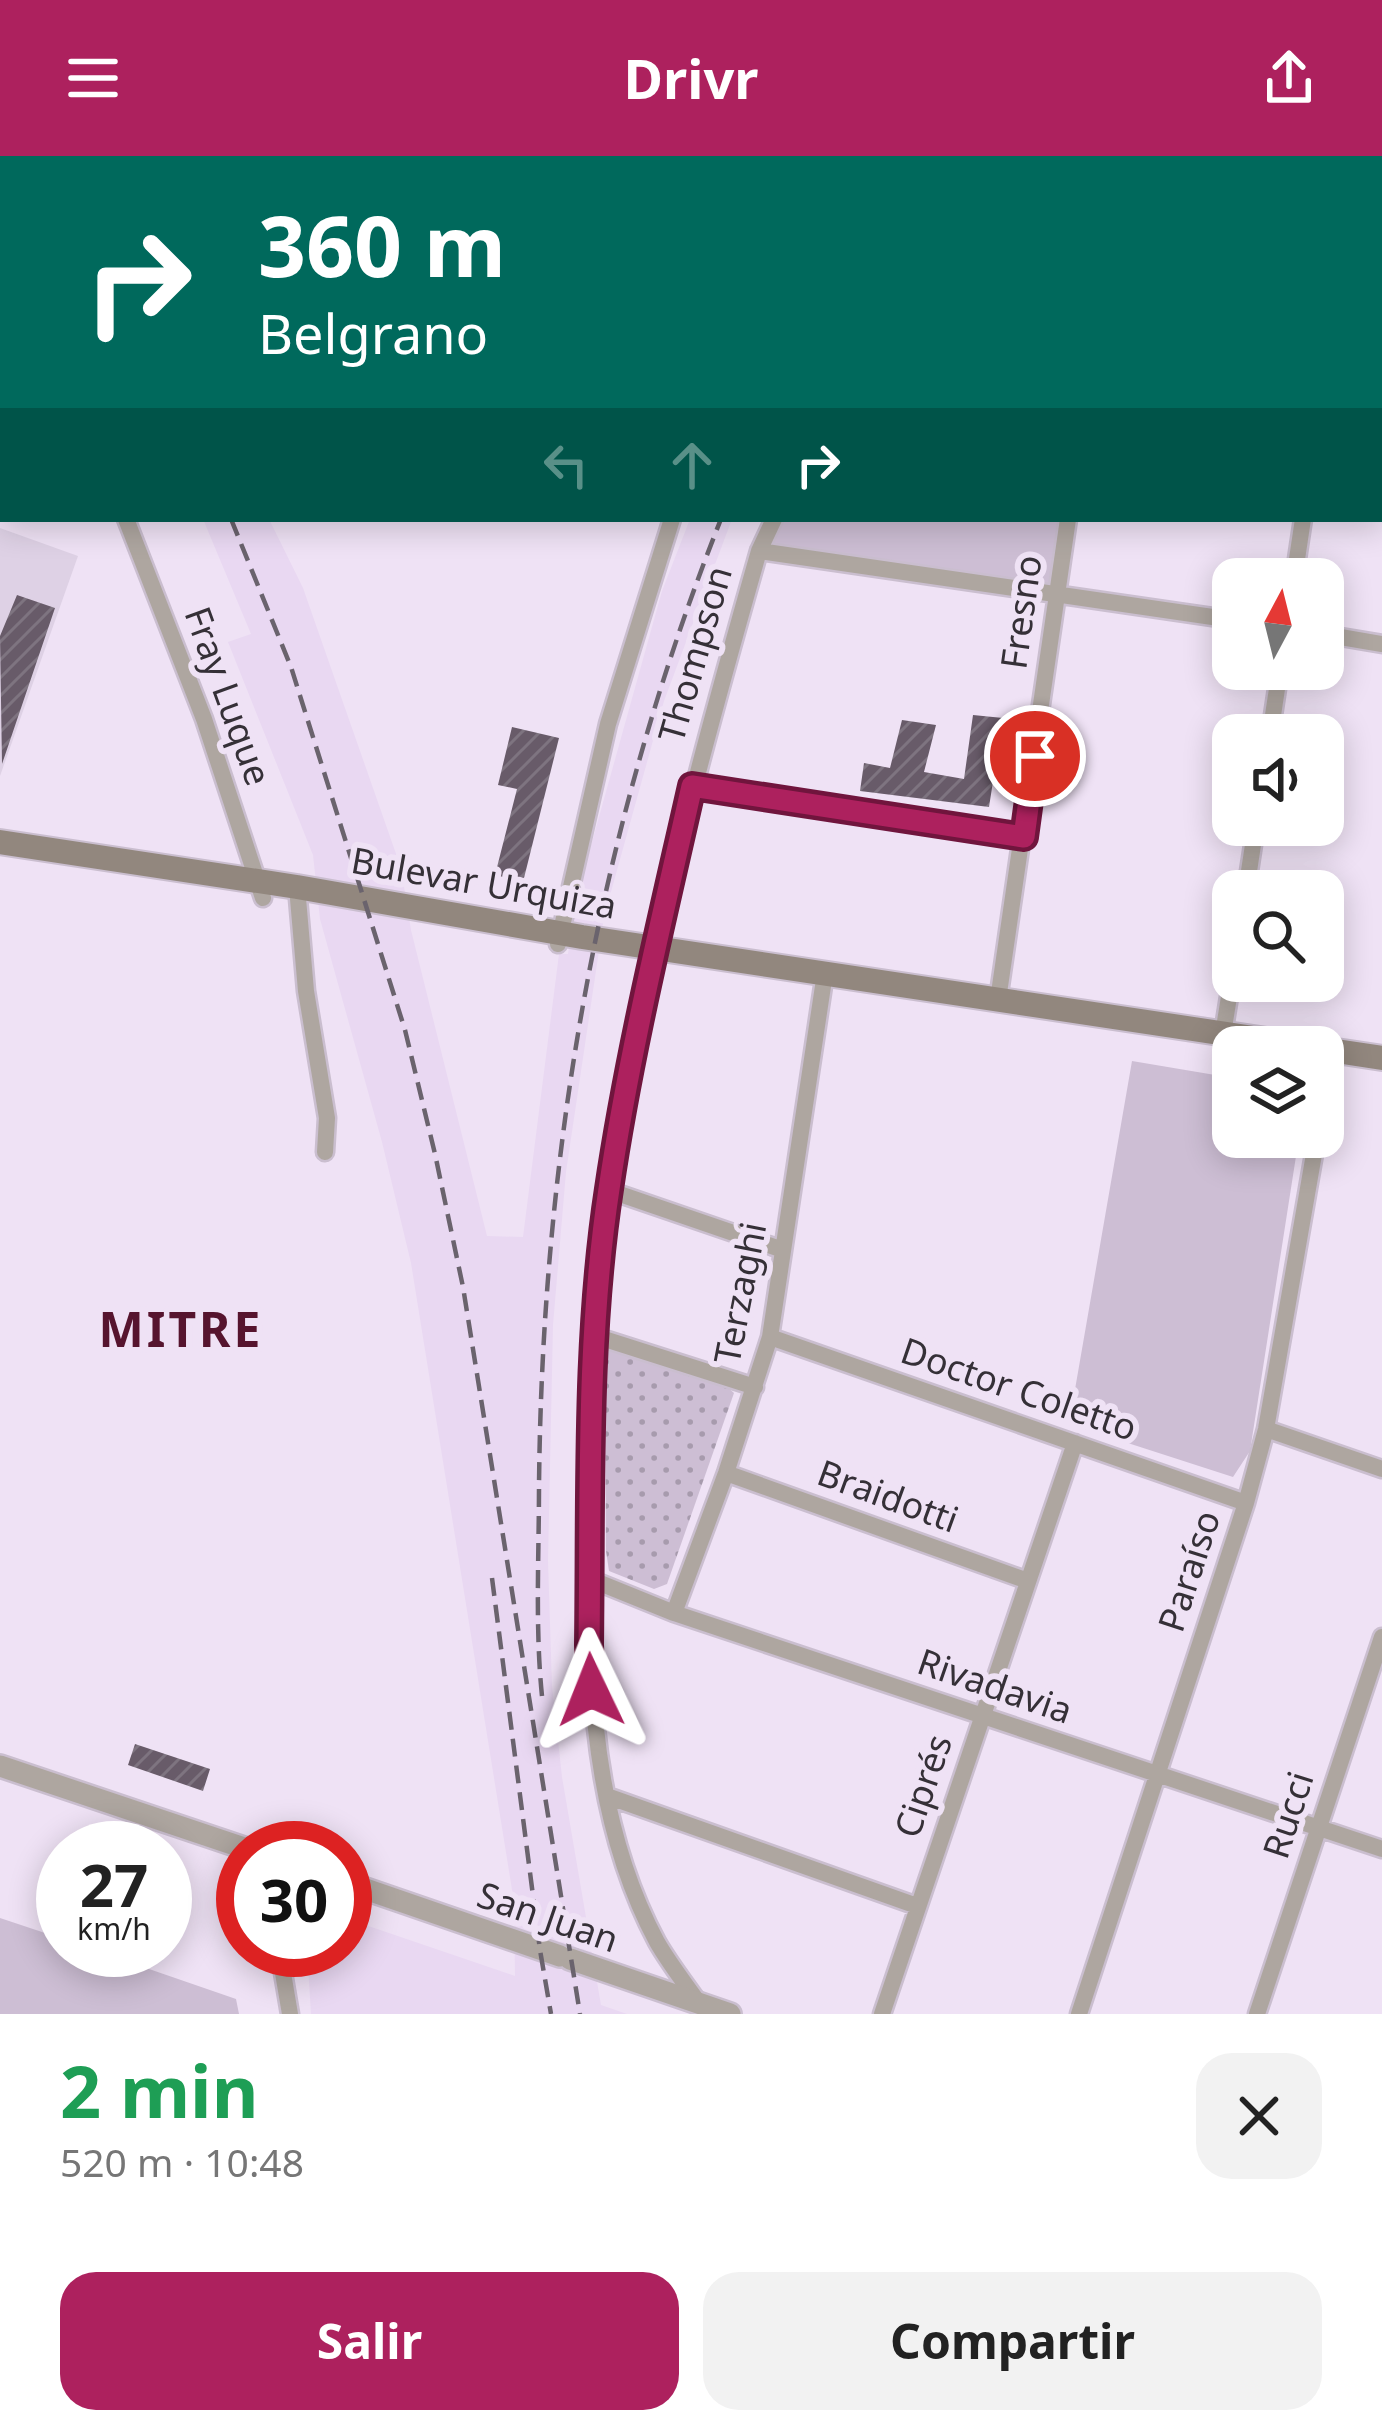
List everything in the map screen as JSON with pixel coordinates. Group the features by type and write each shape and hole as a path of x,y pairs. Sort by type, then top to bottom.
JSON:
{"main road":[{"name":"Bulevar Urquiza","path":"0,842 261,890"},
{"name":"Bulevar Urquiza","path":"0,857 298,895 1212,1037"},
{"name":"Bulevar Urquiza","path":"824,979 998,1000 1212,1036"},
{"name":"Bulevar Urquiza","path":"1344,1055 1382,1058"},
{"name":"Bulevar Urquiza","path":"1344,1058 1382,1068"}],"street":[{"name":"Fray Luque","path":"127,522 204,719 261,890"},
{"path":"559,939 613,704 671,522"},
{"name":"Thompson","path":"698,2002 658,1943 634,1891 607,1796 591,1690 595,1336 608,1190 654,953 692,786 759,551 773,522"},
{"name":"Fresno","path":"998,1000 1068,522"},
{"path":"1297,558 1303,522"},
{"path":"759,551 1212,617"},
{"path":"1344,638 1382,644"},
{"path":"692,786 1024,837"},
{"path":"298,895 306,992 327,1118 325,1152"},
{"name":"Terzaghi","path":"674,1613 770,1337 824,979"},
{"name":"Paraíso","path":"1079,2014 1246,1503 1266,1429 1313,1158"},
{"path":"608,1190 783,1250"},
{"path":"595,1336 755,1387"},
{"name":"Doctor Coletto","path":"770,1337 1246,1503"},
{"path":"1266,1429 1382,1469"},
{"name":"Ciprés","path":"882,2014 1076,1444"},
{"name":"Braidotti","path":"726,1473 1028,1581"},
{"name":"Rivadavia","path":"590,1579 674,1613 1382,1849"},
{"name":"Rucci","path":"1257,2014 1382,1637"},
{"path":"0,1766 216,1839"},
{"path":"607,1796 916,1906"},
{"name":"San Juan","path":"372,1891 730,2014"},
{"path":"284,1977 290,2014"}],"shaded area":[{"path":"204,522 270,522 303,588 401,868 411,930 487,1236 523,1237 559,954 568,954 575,903 662,591 689,522 731,522 664,701 604,917 566,1172 553,1325 548,1561 552,1686 562,1777 601,2005 627,2014 311,2014 309,1977 372,1977 372,1927 515,1976 514,1902 411,1263 320,919 313,855 228,642 251,634"},
{"path":"773,522 1068,522 1057,594 759,551"},
{"path":"0,528 78,556 0,776"},
{"path":"1132,1061 1212,1074 1212,1158 1296,1158 1250,1451 1233,1477 1069,1424"},
{"path":"614,1350 726,1386 734,1393 667,1584 654,1589 609,1571 605,1352"},
{"path":"0,1918 36,1930 36,1977 172,1977 236,1999 239,2014 0,2014"}],"building":[{"path":"17,595 55,608 2,764 0,636"},
{"path":"973,715 1003,718 989,807 860,791 864,763 890,768 902,720 936,725 924,772 964,779"},
{"path":"512,727 559,738 523,882 495,875 517,789 498,785"},
{"path":"135,1744 210,1769 203,1791 128,1765"}],"railway":[{"path":"232,522 291,667 405,1030 435,1154 463,1287 580,2014"},
{"path":"542,1696 538,1592 543,1362 565,1116 610,873 641,754 720,522"},
{"path":"492,1578 551,2014"}],"district":[{"name":"MITRE","path":"181,1330"}],"route":[{"path":"591,1690 595,1336 608,1190 692,786 1024,837 1035,756"}]}
